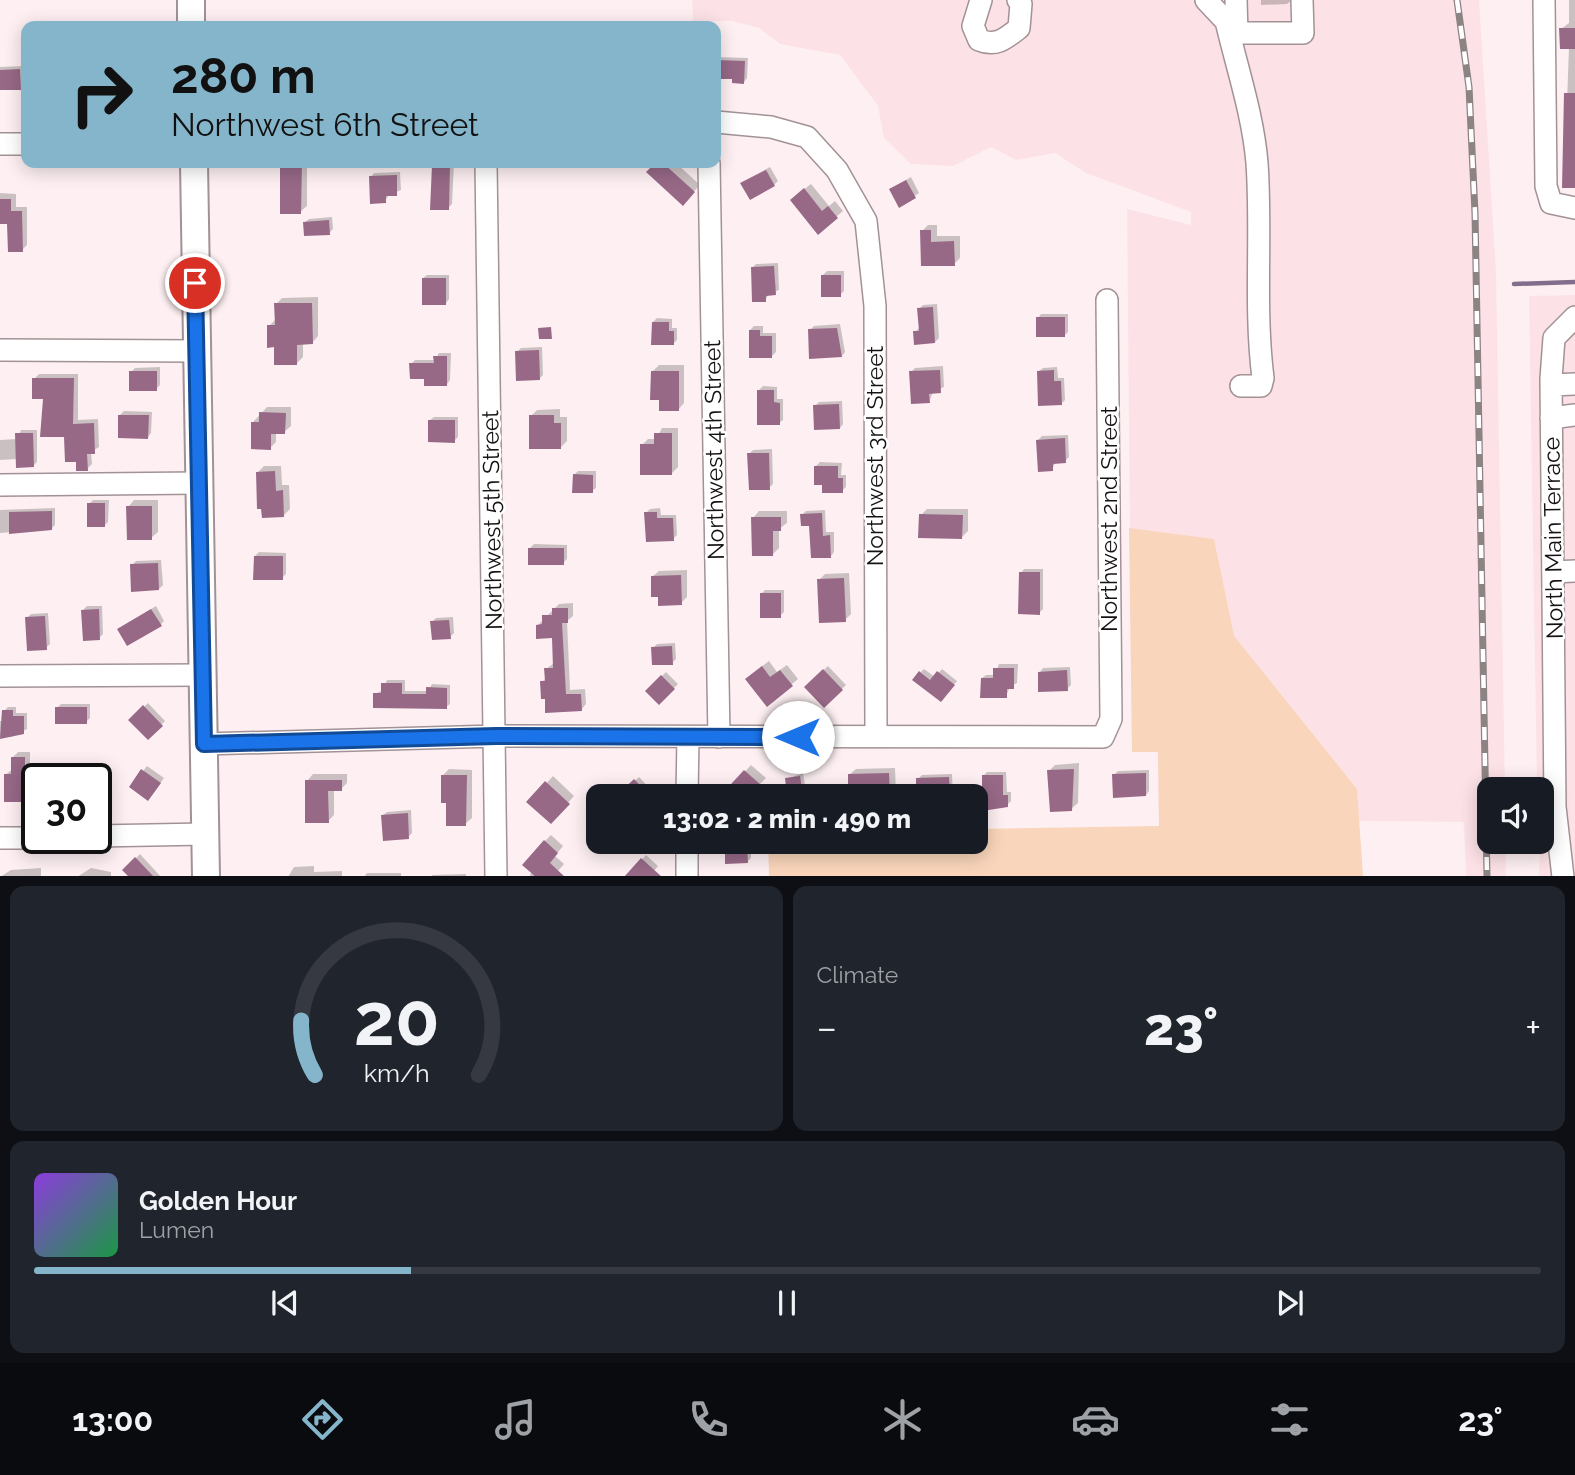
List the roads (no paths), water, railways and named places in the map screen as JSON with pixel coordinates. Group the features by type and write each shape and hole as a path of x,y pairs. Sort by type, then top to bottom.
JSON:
{"main road":[{"path":"191,0 191,21"},
{"path":"194,168 206,876"}],"street":[{"path":"981,0 973,26 979,40 989,44 1003,41 1019,28 1021,4 1018,0"},
{"path":"1206,0 1231,27 1303,33 1302,0"},
{"path":"1236,0 1231,27 1253,130 1257,165 1256,241 1263,379 1261,386 1241,386"},
{"path":"1544,0 1546,186 1551,203 1575,208"},
{"name":"Northwest 3rd Street","path":"721,122 771,127 807,137 844,181 866,221 875,306 876,736"},
{"path":"0,144 21,144"},
{"name":"Northwest 5th Street","path":"486,168 496,876"},
{"name":"Northwest 4th Street","path":"709,168 719,737"},
{"name":"Northwest 2nd Street","path":"876,736 1103,737 1111,719 1107,300"},
{"name":"North Main Terrace","path":"1563,876 1555,807 1551,385 1554,338 1569,323"},
{"path":"0,350 197,351"},
{"path":"1551,385 1575,384"},
{"path":"1551,418 1575,415"},
{"path":"0,485 199,483"},
{"path":"1553,572 1575,571"},
{"path":"0,676 202,675"},
{"path":"204,744 496,736 876,736"},
{"path":"687,784 688,737"},
{"path":"112,836 205,834"},
{"path":"0,838 21,838"},
{"path":"687,854 687,876"}],"waterway":[{"path":"1514,284 1575,282"}],"railway":[{"path":"1457,0 1469,87 1475,213 1487,876"}]}
